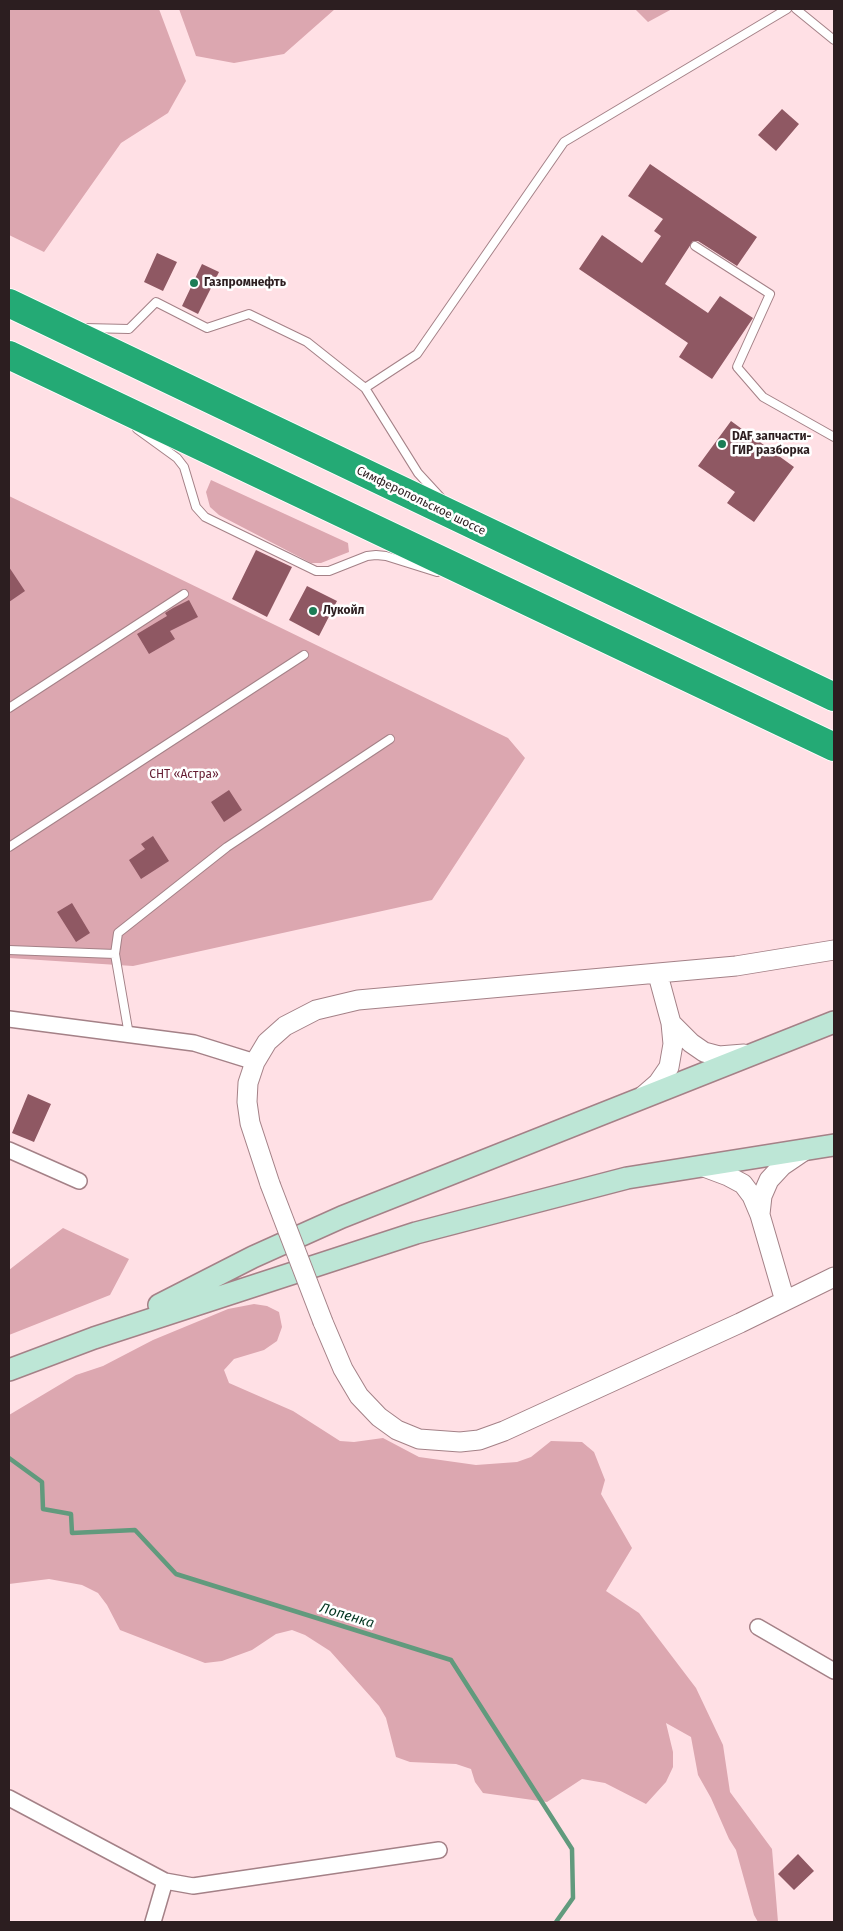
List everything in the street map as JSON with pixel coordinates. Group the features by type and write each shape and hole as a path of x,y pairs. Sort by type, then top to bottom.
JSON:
{"highway":[{"name":"Симферопольское шоссе","path":"9,303 834,697"},
{"path":"9,355 834,747"}],"main road":[{"path":"94,1338 253,1257 342,1217 834,1022"},
{"path":"9,1370 94,1338 416,1233 627,1178 834,1145"}],"street":[{"path":"834,950 736,966 658,975 486,987 358,1000 316,1010 285,1026 267,1042 255,1062 248,1083 247,1102 250,1123 270,1184 343,1369 355,1389 379,1417 397,1430 419,1439 460,1442 479,1440 504,1432 834,1277"},
{"path":"638,1100 658,1083 668,1066 673,1044 671,1023 658,975"},
{"path":"9,1019 194,1043 255,1062"},
{"path":"671,1023 691,1043 704,1052 719,1056 755,1053"},
{"path":"760,1215 762,1196 769,1180 782,1166 808,1148"},
{"path":"9,1150 80,1181"},
{"path":"704,1167 728,1176 742,1184 752,1196 760,1215 785,1301"},
{"path":"758,1627 834,1671"},
{"path":"9,1798 165,1881 193,1886 288,1868 439,1850"},
{"path":"153,1922 165,1881"}],"lane":[{"path":"365,388 417,354 564,142 787,9"},
{"path":"796,9 834,40"},
{"path":"695,246 770,294 736,367 763,397 834,437"},
{"path":"60,327 129,329 156,302 207,328 249,314 307,342 365,388 418,473 462,521"},
{"path":"89,394 177,458 184,466 196,507 205,517 316,571 329,570 367,556 376,555 446,574"},
{"path":"455,576 493,584"},
{"path":"9,708 184,594"},
{"path":"9,847 304,655"},
{"path":"129,1035 115,954 118,933 219,853 390,739"},
{"path":"9,950 115,954"}],"green space":[{"path":"9,9 159,9 186,81 168,113 121,143 44,252 9,235"},
{"path":"179,9 335,9 284,54 234,63 196,56"},
{"path":"635,9 672,9 648,22"},
{"path":"211,480 348,543 349,552 321,563 311,563 219,515 210,507 206,492"},
{"name":"СНТ «Астра»","path":"9,496 508,738 525,758 432,900 133,966 9,958"},
{"path":"63,1228 129,1259 110,1295 9,1335 9,1270"},
{"path":"254,1304 267,1306 279,1312 282,1327 277,1341 264,1350 234,1359 224,1370 229,1383 293,1411 340,1441 354,1442 383,1438 419,1457 476,1465 517,1462 531,1457 551,1441 582,1442 594,1452 605,1480 601,1494 632,1548 606,1591 639,1613 696,1688 723,1745 730,1792 772,1849 778,1922 758,1922 754,1915 736,1850 698,1775 691,1737 666,1723 673,1752 673,1767 666,1782 646,1804 605,1783 582,1779 547,1802 483,1793 475,1782 471,1769 456,1764 410,1762 396,1757 386,1718 379,1706 330,1651 305,1635 292,1630 276,1634 252,1650 222,1661 205,1663 120,1630 107,1605 98,1593 82,1585 49,1579 9,1584 9,1415 76,1375 103,1366 153,1340 228,1309"}],"building":[{"path":"782,109 799,124 776,151 758,135"},
{"path":"650,164 757,237 737,266 698,241 693,241 665,284 708,313 720,296 753,318 712,379 679,357 688,343 579,269 602,235 642,263 661,236 654,231 663,219 628,196"},
{"path":"157,253 177,262 163,291 144,282"},
{"path":"202,264 219,272 198,314 182,306"},
{"path":"731,421 794,467 754,522 727,503 735,492 698,466"},
{"path":"256,550 292,567 267,617 232,599"},
{"path":"9,567 25,591 9,602"},
{"name":"Лукойл","path":"307,586 337,601 319,636 289,620"},
{"path":"189,600 198,617 170,631 175,639 149,654 137,634 167,616 165,613"},
{"path":"229,790 242,810 224,822 211,802"},
{"path":"153,836 169,861 141,879 129,860 145,849 141,844"},
{"path":"72,903 90,933 76,942 57,912"},
{"path":"28,1094 51,1104 34,1142 12,1133"},
{"path":"798,1854 814,1871 794,1890 778,1874"}],"waterway":[{"name":"Лопенка","path":"9,1458 42,1482 43,1509 71,1514 72,1533 135,1530 176,1574 451,1660 572,1849 573,1898 556,1922"}],"place":[{"name":"Газпромнефть","path":"194,283"},
{"name":"DAF запчасти- ГИР разборка","path":"722,444"},
{"name":"Лукойл","path":"313,611"}]}
